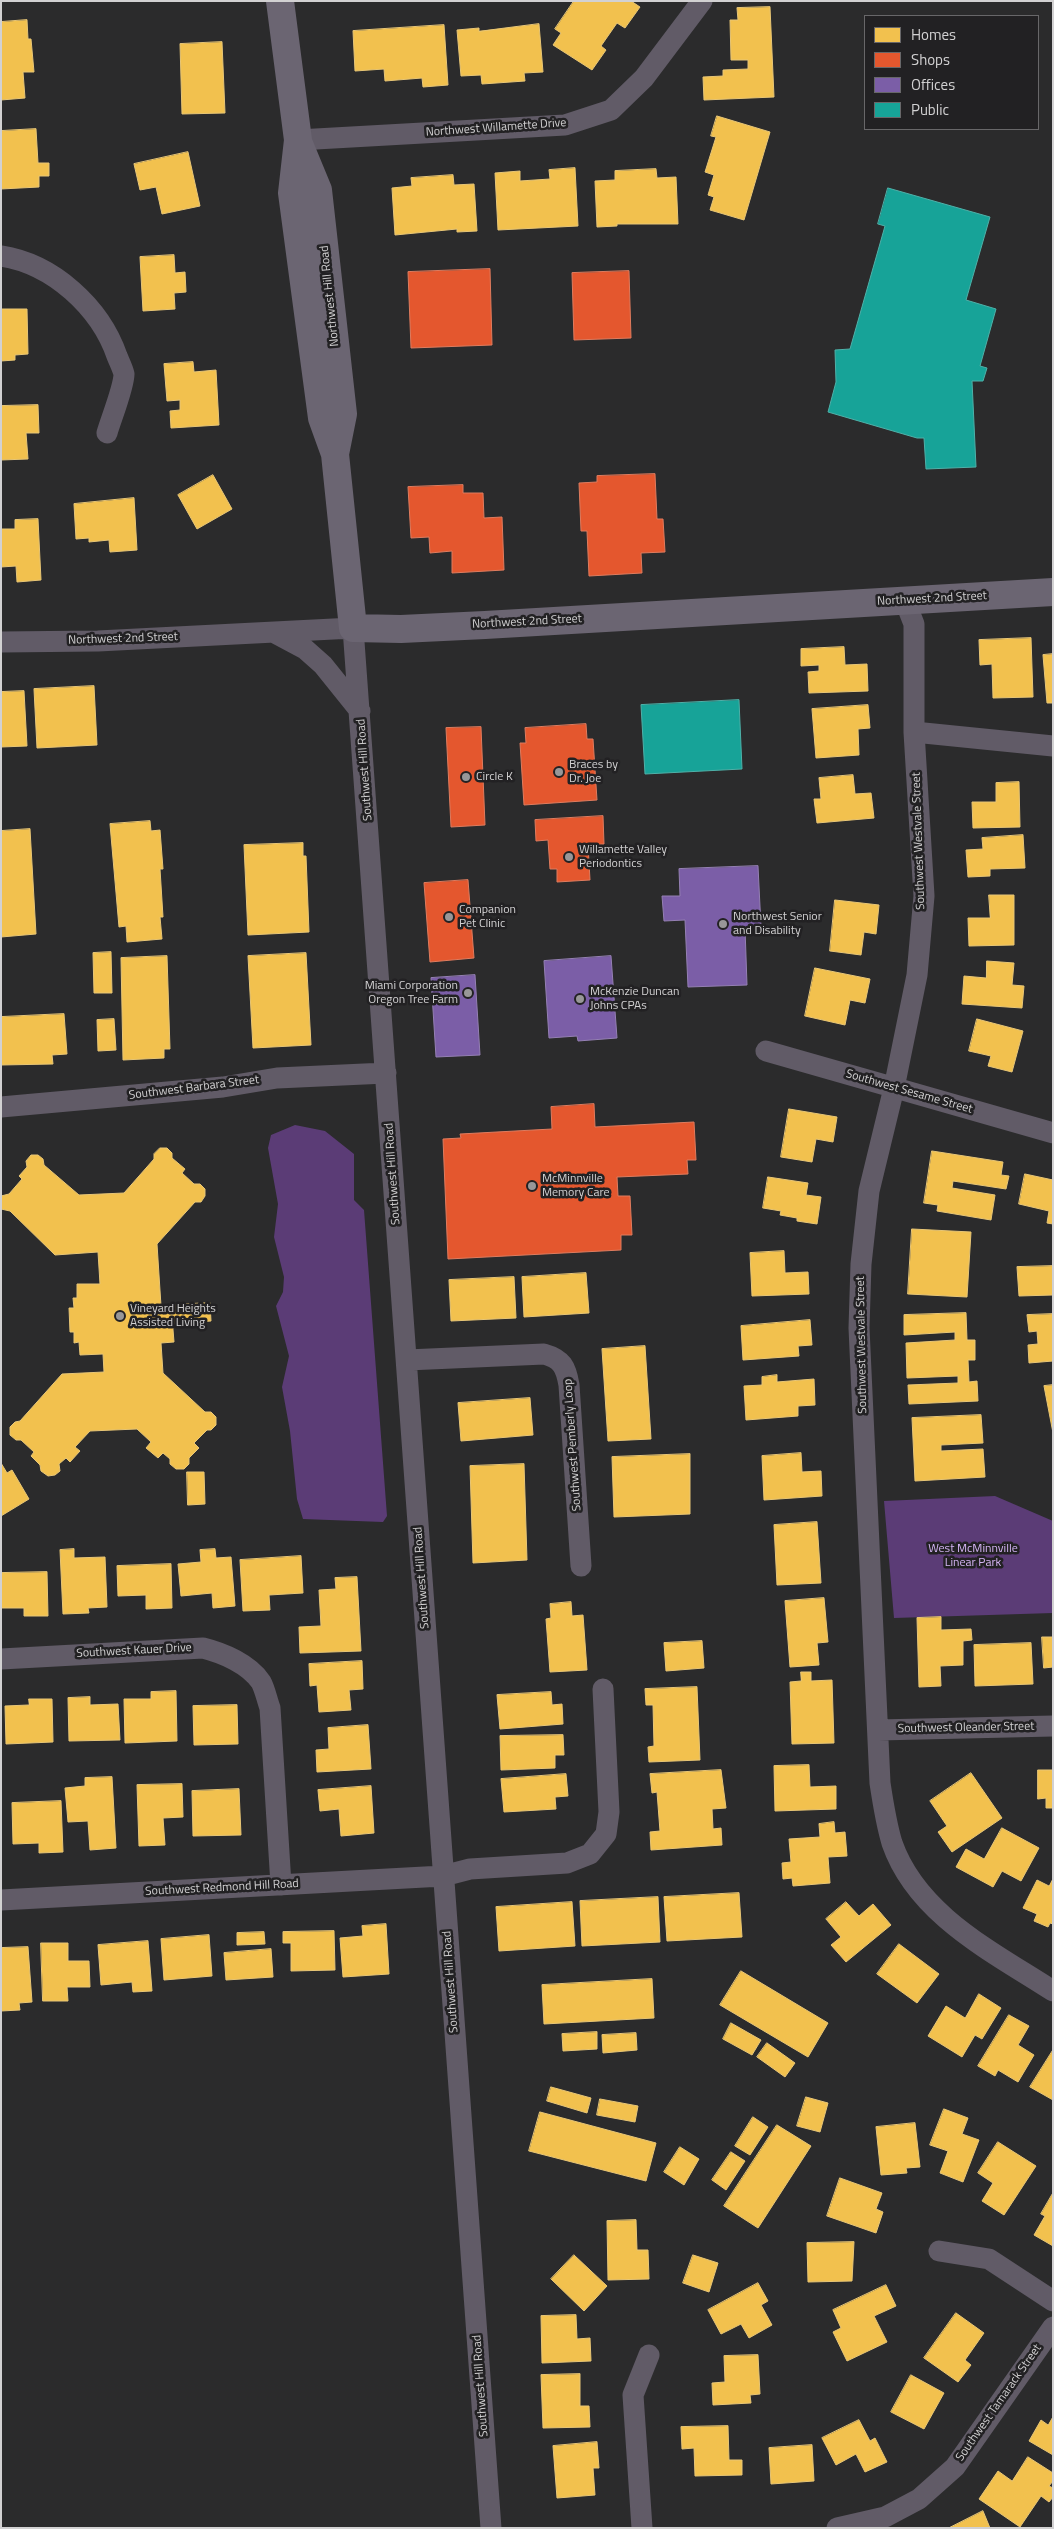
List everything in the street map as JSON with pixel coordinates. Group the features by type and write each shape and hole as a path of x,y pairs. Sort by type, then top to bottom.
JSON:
{"main road":[{"name":"Northwest Hill Road","path":"280,1 298,140 318,190 343,414 335,454 353,628"},
{"name":"Northwest 2nd Street","path":"353,628 401,629 1053,592"}],"street":[{"name":"Northwest Willamette Drive","path":"298,140 566,125 611,110 644,78 702,1"},
{"path":"1,256 20,259 60,280 90,307 111,337 124,374 108,433"},
{"name":"Southwest Westvale Street","path":"905,601 914,624 914,732 924,896 917,975 894,1088 869,1191 860,1283 860,1338 880,1783 885,1814 893,1844 906,1870 929,1902 959,1930 1053,1991"},
{"name":"Northwest 2nd Street","path":"1,642 98,642 353,628"},
{"name":"Southwest Hill Road","path":"353,628 491,2528"},
{"path":"274,632 304,649 323,665 360,711"},
{"path":"914,732 1053,746"},
{"name":"Southwest Sesame Street","path":"766,1051 1053,1132"},
{"name":"Southwest Barbara Street","path":"1,1107 213,1088 277,1078 386,1073"},
{"name":"Southwest Pemberly Loop","path":"407,1360 544,1354 556,1357 566,1368 581,1566"},
{"name":"Southwest Kauer Drive","path":"1,1658 203,1648 225,1654 248,1670 260,1682 270,1708 281,1885"},
{"path":"443,1876 470,1869 567,1863 590,1854 606,1834 609,1812 603,1689"},
{"name":"Southwest Oleander Street","path":"878,1730 1053,1726"},
{"name":"Southwest Redmond Hill Road","path":"1,1900 443,1876"},
{"path":"939,2250 989,2259 1053,2301"},
{"name":"Southwest Tamarack Street","path":"837,2528 885,2517 919,2499 955,2466 1053,2327"},
{"path":"642,2528 633,2395 649,2355"}],"green space":[{"path":"295,1125 325,1131 354,1154 354,1200 364,1210 387,1516 383,1522 303,1519 297,1499 290,1431 282,1387 289,1356 276,1306 283,1292 284,1277 274,1237 278,1204 268,1148 271,1135"},
{"name":"West McMinnville Linear Park","path":"995,1496 1053,1521 1053,1613 894,1618 884,1501"}],"building: Homes":[{"path":"574,1 631,1 640,7 625,28 617,23 601,46 606,50 592,70 553,45 561,33 555,29"},
{"path":"770,7 774,97 704,100 703,77 723,76 723,70 748,69 748,60 731,60 730,20 738,20 737,8"},
{"path":"27,20 28,39 31,39 34,72 23,72 25,98 1,100 1,22"},
{"path":"539,24 543,72 524,73 525,81 482,84 481,75 461,76 457,30 479,28 479,31"},
{"path":"444,25 448,85 423,87 422,78 385,81 384,69 355,71 353,31"},
{"path":"222,42 225,113 182,114 180,44"},
{"path":"717,116 770,132 744,220 710,210 714,197 708,195 714,175 705,172 716,137 711,136"},
{"path":"36,129 38,163 49,163 49,176 39,176 39,187 1,189 1,131"},
{"path":"188,152 200,206 162,214 156,187 140,190 134,164"},
{"path":"575,168 578,226 498,230 495,173 520,171 520,181 550,179 549,170"},
{"path":"656,169 657,178 676,177 678,224 617,224 617,226 597,227 595,181 615,180 615,171"},
{"path":"453,175 454,185 474,184 477,231 457,232 457,229 395,235 392,188 412,186 411,178"},
{"path":"174,255 175,273 185,272 186,292 174,293 175,309 143,311 140,257"},
{"path":"1,309 27,309 28,354 15,355 15,360 1,361"},
{"path":"193,362 194,372 216,370 219,425 171,428 170,411 180,410 180,400 167,401 164,364"},
{"path":"38,405 39,433 26,433 28,459 1,460 1,406"},
{"path":"213,475 232,509 197,529 178,495"},
{"path":"134,498 137,550 110,552 109,540 89,542 89,538 76,539 74,504"},
{"path":"38,519 41,580 17,582 16,566 1,567 1,529 15,529 15,520"},
{"path":"1031,638 1033,697 993,698 992,664 980,665 979,640"},
{"path":"844,647 845,665 867,664 868,691 809,693 808,672 819,671 819,665 801,666 801,649"},
{"path":"1053,654 1053,703 1047,703 1043,655"},
{"path":"94,686 97,745 37,748 34,689"},
{"path":"24,691 27,746 1,747 1,692"},
{"path":"868,705 870,728 858,729 859,755 816,758 812,709"},
{"path":"853,775 855,794 871,793 874,818 817,823 814,799 821,799 819,778"},
{"path":"1019,782 1020,827 973,828 972,802 996,802 996,783"},
{"path":"150,821 151,831 160,830 163,869 160,869 163,917 160,917 162,939 127,942 126,926 119,927 110,824"},
{"path":"30,829 36,934 1,937 1,831"},
{"path":"1023,835 1025,868 990,869 990,876 968,877 966,850 983,849 982,838"},
{"path":"303,843 303,856 306,856 309,932 248,935 244,845"},
{"path":"989,895 1014,895 1014,945 969,946 968,918 990,918"},
{"path":"835,900 879,905 876,934 864,932 861,955 830,951"},
{"path":"111,952 112,993 94,993 93,953"},
{"path":"306,953 311,1045 253,1048 248,956"},
{"path":"167,956 170,1049 164,1049 164,1058 123,1060 121,958"},
{"path":"987,961 1014,963 1012,985 1024,986 1022,1008 962,1004 964,976 986,978"},
{"path":"815,968 870,979 865,1003 850,1000 845,1025 805,1016"},
{"path":"64,1014 67,1054 52,1055 53,1064 1,1065 1,1017"},
{"path":"114,1019 116,1050 98,1051 97,1020"},
{"path":"977,1019 1023,1031 1012,1072 988,1066 991,1056 969,1051"},
{"path":"789,1109 837,1117 833,1142 816,1139 812,1162 781,1157"},
{"name":"Vineyard Heights Assisted Living","path":"160,1148 167,1148 172,1153 172,1158 185,1169 182,1173 194,1184 200,1184 205,1189 205,1196 201,1202 195,1202 157,1244 161,1306 171,1305 174,1342 161,1343 163,1373 205,1412 211,1412 216,1417 216,1425 211,1430 207,1430 194,1443 199,1448 189,1458 189,1464 184,1469 176,1469 170,1464 170,1459 163,1453 158,1458 146,1448 151,1442 137,1429 90,1431 75,1447 80,1451 70,1462 66,1458 59,1464 60,1471 55,1475 48,1476 41,1471 40,1465 31,1456 34,1452 21,1440 16,1440 10,1435 10,1427 15,1422 20,1421 62,1374 104,1372 103,1354 80,1355 79,1342 74,1343 74,1332 70,1332 69,1308 74,1308 73,1298 77,1298 77,1284 100,1284 98,1252 55,1255 10,1211 1,1209 1,1196 9,1194 22,1179 19,1176 27,1167 26,1161 31,1155 38,1155 43,1159 44,1165 79,1195 124,1193 154,1159 154,1154"},
{"path":"932,1151 1003,1162 1001,1175 1009,1176 1006,1189 953,1181 952,1188 995,1195 991,1220 937,1211 938,1205 924,1203"},
{"path":"1025,1174 1053,1180 1053,1224 1047,1223 1049,1211 1019,1204"},
{"path":"768,1177 808,1183 806,1195 821,1197 817,1224 797,1221 797,1218 780,1215 781,1211 763,1208"},
{"path":"912,1229 971,1232 967,1297 908,1294"},
{"path":"784,1251 785,1273 808,1272 809,1294 752,1296 750,1253"},
{"path":"1053,1266 1053,1295 1019,1296 1017,1267"},
{"path":"586,1273 589,1313 524,1317 522,1277"},
{"path":"514,1277 516,1318 451,1321 449,1280"},
{"path":"210,1303 211,1321 172,1324 171,1305"},
{"path":"966,1313 967,1340 975,1340 975,1360 968,1360 969,1382 977,1381 978,1401 909,1404 908,1385 958,1383 958,1376 907,1378 906,1343 955,1340 955,1332 904,1335 904,1315"},
{"path":"1053,1314 1053,1361 1029,1363 1028,1345 1038,1344 1037,1331 1029,1332 1027,1315"},
{"path":"810,1320 812,1345 798,1346 799,1356 743,1360 741,1326"},
{"path":"645,1346 651,1439 608,1441 602,1349"},
{"path":"777,1375 777,1382 814,1379 815,1405 798,1406 798,1416 746,1420 744,1386 762,1385 762,1377"},
{"path":"1053,1385 1053,1433 1044,1386"},
{"path":"530,1398 533,1435 461,1441 458,1403"},
{"path":"981,1415 983,1443 941,1445 941,1451 983,1449 985,1477 915,1481 912,1418"},
{"path":"801,1453 802,1472 821,1471 822,1496 764,1500 762,1456"},
{"path":"690,1454 690,1514 614,1517 612,1457"},
{"path":"1,1463 7,1473 12,1470 29,1499 1,1516"},
{"path":"524,1464 527,1560 473,1563 470,1466"},
{"path":"187,1472 204,1472 205,1504 188,1505"},
{"path":"817,1522 821,1583 777,1585 774,1525"},
{"path":"74,1549 74,1558 105,1557 107,1607 88,1608 89,1613 63,1614 60,1550"},
{"path":"215,1549 216,1558 231,1557 235,1606 213,1608 212,1593 181,1596 178,1564 201,1562 200,1550"},
{"path":"301,1556 303,1593 269,1595 270,1610 243,1611 240,1560"},
{"path":"171,1564 172,1608 146,1609 146,1595 118,1596 117,1566"},
{"path":"47,1572 48,1616 24,1616 24,1608 1,1608 1,1573"},
{"path":"357,1577 361,1651 300,1653 299,1627 321,1626 319,1590 336,1589 335,1578"},
{"path":"824,1598 828,1642 817,1643 819,1665 790,1667 785,1601"},
{"path":"571,1602 572,1616 583,1615 587,1670 550,1672 546,1619 551,1618 550,1604"},
{"path":"941,1617 941,1630 971,1629 972,1640 963,1641 963,1665 940,1666 941,1686 919,1687 917,1618"},
{"path":"1042,1637 1053,1637 1053,1667 1044,1668"},
{"path":"702,1641 704,1668 666,1671 664,1643"},
{"path":"1031,1643 1033,1684 975,1686 974,1645"},
{"path":"362,1661 363,1689 349,1690 351,1710 319,1712 317,1685 310,1686 309,1664"},
{"path":"801,1672 811,1672 811,1681 832,1680 834,1743 792,1744 790,1682 801,1681"},
{"path":"697,1687 700,1760 649,1762 648,1747 654,1746 653,1705 646,1705 645,1689"},
{"path":"176,1691 177,1741 125,1743 124,1699 151,1699 151,1692"},
{"path":"551,1692 552,1705 562,1704 563,1724 500,1729 497,1695"},
{"path":"90,1697 90,1705 118,1704 120,1740 69,1741 68,1698"},
{"path":"29,1699 52,1699 53,1742 6,1744 5,1706 29,1705"},
{"path":"237,1705 238,1744 194,1745 193,1706"},
{"path":"368,1725 371,1769 317,1772 316,1750 329,1749 328,1728"},
{"path":"563,1735 564,1755 555,1755 555,1768 501,1770 500,1736"},
{"path":"809,1765 810,1787 836,1786 836,1809 775,1811 774,1766"},
{"path":"721,1770 726,1808 712,1809 713,1829 721,1828 722,1845 651,1850 650,1832 660,1831 657,1792 652,1793 650,1774"},
{"path":"1038,1770 1053,1770 1053,1808 1046,1808 1046,1798 1038,1799"},
{"path":"971,1773 1002,1818 952,1852 938,1832 947,1826 930,1801"},
{"path":"566,1774 568,1796 555,1797 556,1809 504,1812 501,1779"},
{"path":"112,1777 116,1848 90,1850 88,1821 68,1822 65,1788 85,1786 85,1778"},
{"path":"182,1784 183,1817 163,1818 165,1845 139,1846 137,1785"},
{"path":"371,1786 374,1833 341,1836 339,1809 320,1811 318,1790"},
{"path":"239,1789 241,1835 193,1836 192,1791"},
{"path":"61,1801 63,1852 39,1853 39,1843 13,1844 12,1803"},
{"path":"834,1822 835,1833 845,1832 847,1856 828,1857 830,1883 793,1886 792,1878 783,1879 782,1863 791,1862 789,1839 820,1837 819,1824"},
{"path":"1002,1828 1039,1848 1021,1881 1002,1871 993,1887 956,1867 966,1849 984,1859"},
{"path":"1053,1879 1053,1924 1050,1923 1048,1927 1034,1921 1037,1914 1023,1908 1037,1880 1049,1886"},
{"path":"739,1893 742,1937 667,1941 664,1897"},
{"path":"658,1897 660,1942 582,1946 580,1901"},
{"path":"572,1902 575,1946 499,1951 496,1907"},
{"path":"846,1902 859,1916 873,1904 891,1925 846,1962 831,1945 841,1937 826,1919"},
{"path":"386,1924 389,1974 343,1977 340,1938 363,1936 362,1926"},
{"path":"334,1931 335,1970 291,1971 291,1943 283,1943 283,1932"},
{"path":"264,1932 265,1944 237,1945 237,1933"},
{"path":"209,1935 212,1976 164,1980 161,1939"},
{"path":"148,1941 152,1991 133,1992 132,1982 101,1985 98,1945"},
{"path":"41,1943 68,1943 68,1961 89,1961 90,1987 67,1987 68,2001 43,2001"},
{"path":"899,1944 939,1974 917,2003 877,1974"},
{"path":"28,1947 32,2002 19,2003 20,2010 1,2011 1,1948"},
{"path":"271,1949 273,1977 226,1980 224,1953"},
{"path":"741,1971 828,2023 808,2057 720,2005"},
{"path":"652,1979 654,2018 544,2024 542,1985"},
{"path":"979,1994 1001,2008 982,2039 975,2035 962,2057 928,2036 946,2006 965,2018"},
{"path":"1009,2015 1029,2026 1018,2045 1034,2055 1018,2082 998,2070 995,2076 978,2066"},
{"path":"731,2023 761,2040 752,2055 723,2039"},
{"path":"597,2032 597,2049 563,2051 562,2034"},
{"path":"636,2033 637,2050 603,2053 602,2035"},
{"path":"767,2043 795,2063 785,2077 757,2057"},
{"path":"1053,2050 1053,2100 1030,2087"},
{"path":"551,2087 591,2098 587,2113 547,2101"},
{"path":"806,2097 828,2103 820,2132 797,2126"},
{"path":"600,2099 638,2106 635,2122 597,2115"},
{"path":"944,2109 968,2118 962,2134 979,2140 963,2182 940,2173 948,2151 930,2145"},
{"path":"540,2112 656,2143 646,2181 529,2151"},
{"path":"753,2117 768,2127 750,2155 735,2146"},
{"path":"915,2123 920,2167 906,2168 907,2173 881,2175 876,2127"},
{"path":"777,2125 811,2146 758,2228 724,2206"},
{"path":"998,2142 1036,2166 1004,2215 982,2201 993,2183 978,2173"},
{"path":"680,2147 699,2159 684,2185 664,2172"},
{"path":"731,2152 745,2161 726,2190 712,2180"},
{"path":"840,2178 882,2193 876,2209 883,2212 876,2233 827,2216"},
{"path":"1053,2193 1053,2246 1034,2235 1045,2216 1041,2214"},
{"path":"636,2220 637,2250 648,2250 649,2279 608,2280 607,2221"},
{"path":"854,2242 852,2281 808,2282 807,2243"},
{"path":"574,2255 607,2286 584,2311 551,2279"},
{"path":"693,2255 718,2263 709,2292 683,2283"},
{"path":"758,2283 768,2301 761,2305 772,2325 749,2338 741,2324 721,2334 708,2310"},
{"path":"886,2285 896,2306 874,2316 887,2342 847,2361 833,2332 841,2328 833,2310"},
{"path":"956,2313 984,2333 965,2360 971,2365 958,2382 924,2358"},
{"path":"576,2315 577,2339 590,2338 591,2361 542,2363 541,2316"},
{"path":"758,2355 760,2394 750,2395 751,2403 713,2405 712,2383 725,2382 724,2356"},
{"path":"580,2374 580,2406 589,2406 590,2427 543,2428 541,2375"},
{"path":"911,2375 944,2393 924,2429 891,2412"},
{"path":"1053,2417 1053,2455 1029,2441 1041,2420 1048,2425"},
{"path":"859,2420 870,2441 875,2438 887,2462 865,2472 856,2454 836,2465 822,2438"},
{"path":"728,2426 729,2460 742,2460 742,2475 695,2476 694,2448 682,2449 681,2427"},
{"path":"597,2442 599,2468 593,2468 595,2495 557,2498 553,2446"},
{"path":"812,2445 814,2481 771,2484 769,2448"},
{"path":"1028,2457 1053,2473 1053,2481 1049,2486 1053,2488 1053,2497 1049,2502 1041,2496 1020,2527 979,2499 998,2471 1012,2481"},
{"path":"983,2511 990,2528 949,2528"}],"building: Shops":[{"path":"490,269 492,345 411,348 408,272"},
{"path":"629,271 631,338 574,340 572,273"},
{"path":"655,474 657,519 663,519 665,552 641,553 642,573 589,576 587,531 581,531 579,483 597,482 597,476"},
{"path":"463,485 463,493 483,493 484,518 502,517 504,570 452,573 452,551 430,553 429,537 411,538 408,487"},
{"name":"Braces by Dr. Joe","path":"586,724 587,739 593,739 597,800 524,805 520,743 526,743 525,728"},
{"name":"Circle K","path":"481,727 485,825 451,827 446,728"},
{"name":"Willamette Valley Periodontics","path":"603,816 604,844 588,845 590,880 557,882 557,869 550,869 548,840 536,841 535,820"},
{"name":"Companion Pet Clinic","path":"468,880 474,958 430,962 424,883"},
{"name":"McMinnville Memory Care","path":"594,1104 595,1127 694,1122 696,1160 687,1160 688,1174 617,1177 618,1196 630,1196 632,1235 621,1235 621,1250 448,1259 443,1139 461,1138 460,1134 552,1129 551,1107"}],"building: Offices":[{"name":"Northwest Senior and Disability","path":"758,866 761,927 745,928 747,985 688,987 685,920 664,921 662,896 680,896 679,869"},
{"name":"McKenzie Duncan Johns CPAs","path":"611,956 617,1038 578,1041 577,1036 549,1038 544,961"},
{"path":"475,975 480,1055 436,1057 431,978"}],"building: Public":[{"path":"888,188 990,217 966,300 996,309 980,366 987,368 983,381 972,381 976,467 926,469 924,438 917,438 828,412 836,382 835,350 850,349 885,226 878,224"},
{"path":"739,700 742,769 645,774 641,705"}],"place":[{"name":"Braces by Dr. Joe","path":"559,772"},
{"name":"Circle K","path":"466,777"},
{"name":"Willamette Valley Periodontics","path":"569,857"},
{"name":"Companion Pet Clinic","path":"449,917"},
{"name":"Northwest Senior and Disability","path":"723,924"},
{"name":"Miami Corporation Oregon Tree Farm","path":"468,993"},
{"name":"McKenzie Duncan Johns CPAs","path":"580,999"},
{"name":"McMinnville Memory Care","path":"532,1186"},
{"name":"Vineyard Heights Assisted Living","path":"120,1316"}]}
